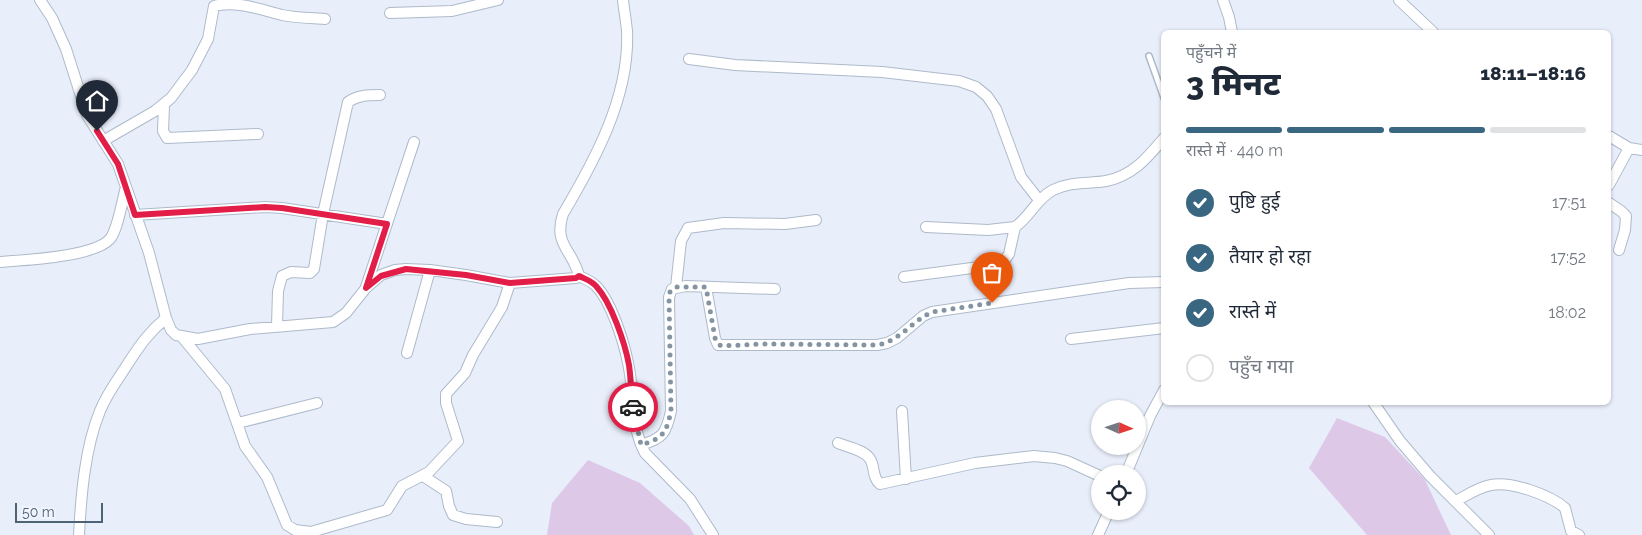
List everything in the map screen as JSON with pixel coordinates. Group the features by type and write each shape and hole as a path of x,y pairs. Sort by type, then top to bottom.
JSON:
{"street":[{"path":"40,0 52,18 66,50 87,115 118,164 149,253 166,318 171,330 182,337 225,389 245,446 268,477 287,525 295,530 304,532 333,531 387,510 402,486 423,476 458,441 446,403 446,394 465,373 472,355 502,307 510,283"},
{"path":"390,13 452,11 498,0"},
{"path":"623,0 627,32 625,63 618,96 604,140 563,214 559,227 560,239 579,276 595,285 603,295 622,342 628,363 632,402 641,445 645,453 690,500 713,535"},
{"path":"1223,0 1232,30"},
{"path":"1399,0 1431,30"},
{"path":"104,141 164,105 200,57 208,39 213,8 216,5 230,4 256,7 288,16 325,19"},
{"path":"689,59 736,65 882,72 959,81 976,87 987,96 996,109 1018,172 1039,200"},
{"path":"277,326 280,280 285,274 313,272 323,214 348,102 363,95 380,95"},
{"path":"164,105 162,125 163,134 167,138 258,134"},
{"path":"1611,137 1629,148 1642,150"},
{"path":"926,227 988,230 1015,227 1020,224 1039,200 1053,190 1068,185 1107,181 1122,176 1134,170 1161,141"},
{"path":"366,288 414,142"},
{"path":"1611,182 1629,148"},
{"path":"0,262 65,255 106,243 113,232 126,187"},
{"path":"1611,205 1626,216 1625,230 1618,250"},
{"path":"135,215 265,207 387,224"},
{"path":"676,287 681,241 688,228 724,223 785,224 816,220"},
{"path":"904,277 1002,264 1009,254 1015,227"},
{"path":"182,337 198,339 250,329 333,322 346,313 366,288 381,276 395,270 430,270 510,283 576,278 579,276"},
{"path":"407,353 430,270"},
{"path":"706,287 715,338 718,345 860,346 887,343 897,338 924,316 949,309 1044,297 1129,283 1161,282"},
{"path":"641,445 661,437 668,423 671,411 670,292 676,287 775,289"},
{"path":"79,535 82,494 90,448 100,411 112,388 146,337 166,318"},
{"path":"1071,339 1161,328"},
{"path":"1130,465 1150,416 1161,396"},
{"path":"238,423 317,403"},
{"path":"1375,405 1400,441 1430,476 1489,535"},
{"path":"902,411 906,479"},
{"path":"838,443 867,455 871,459 878,483 906,479 975,463 1034,456 1055,458 1091,472"},
{"path":"423,476 446,491 448,506 453,515 466,519 497,522"},
{"path":"1456,501 1482,487 1492,484 1503,484 1526,489 1553,500 1565,508 1571,531 1579,535"},
{"path":"1100,533 1105,520"}],"lane":[{"path":"1149,56 1161,90"}],"shaded area":[{"path":"1337,418 1385,437 1425,480 1451,535 1367,535 1309,468"},
{"path":"588,460 640,483 689,526 694,535 547,535 552,503"}],"way so far":[{"path":"633,407 641,445 661,437 668,423 672,401 669,297 672,289 676,287 706,287 715,338 718,345 721,346 760,344 877,345 897,338 924,316 932,312 992,303"}],"route":[{"path":"97,131 118,164 135,215 265,207 387,224 366,288 381,276 395,270 406,269 466,275 510,283 538,282 576,278 579,276 589,281 603,295 622,342 628,363 633,407"}]}
